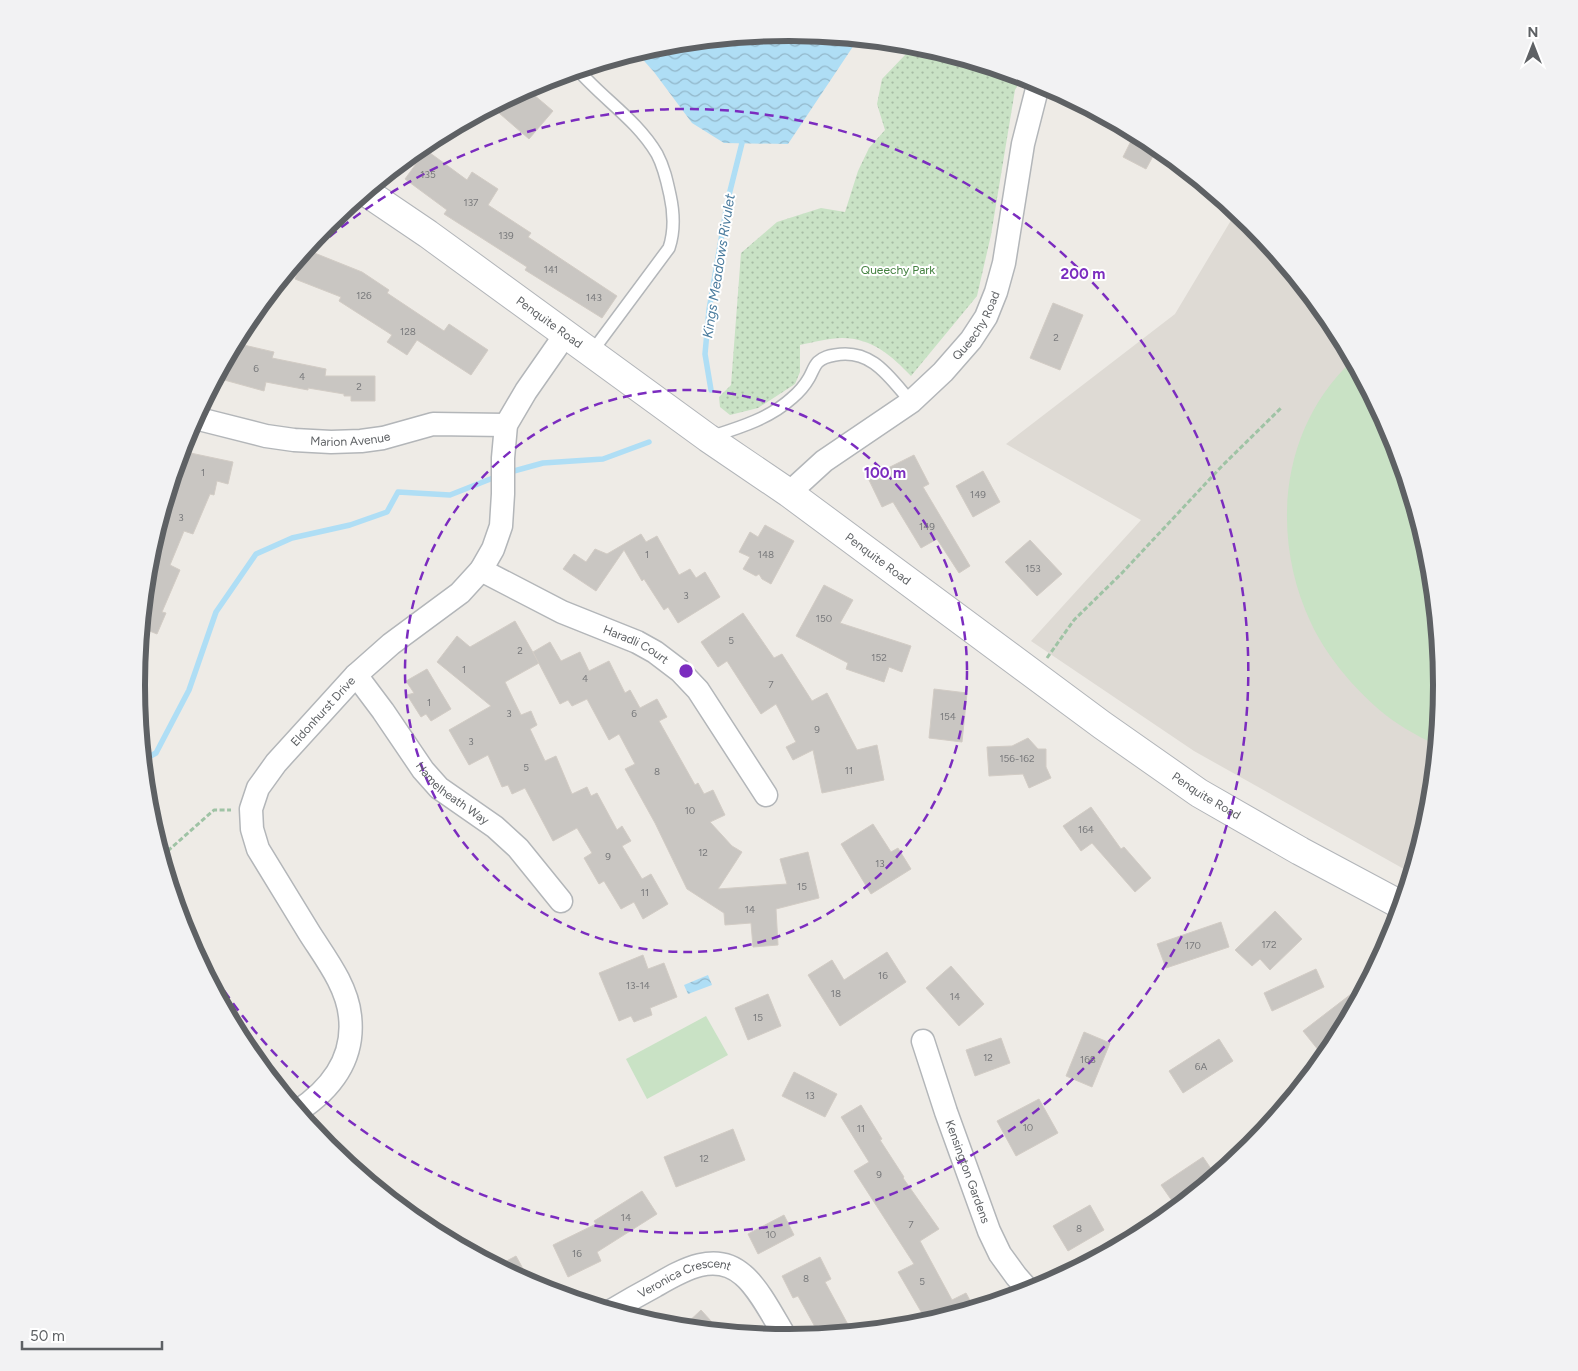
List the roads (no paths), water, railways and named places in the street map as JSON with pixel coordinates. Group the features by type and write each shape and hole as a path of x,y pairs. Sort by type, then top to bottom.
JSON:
{"street":[{"name":"Queechy Road","path":"789,493 824,461 911,402 943,372 971,340 986,317 996,292 1004,262 1023,144 1037,91"},
{"name":"Penquite Road","path":"371,195 428,234 708,438 789,493 1199,794 1396,902"},
{"name":"Eldonhurst Drive","path":"303,1107 326,1090 346,1057 350,1037 350,1015 333,971 258,849 252,829 251,809 258,788 276,762 356,676 391,644 460,593 481,570 493,549 501,526 504,494 502,458 506,425 526,391 565,335"},
{"name":"Marion Avenue","path":"203,420 266,436 331,442 382,438 433,424 506,425"},
{"name":"Haradli Court","path":"481,570 562,612 637,642 674,666 698,690 766,795"},
{"name":"Hamelheath Way","path":"356,676 383,711 423,770 439,788 495,827 518,848 561,901"},
{"name":"Kensington Gardens","path":"923,1041 946,1112 989,1231 1000,1254 1024,1285"},
{"name":"Veronica Crescent","path":"618,1307 687,1268 705,1263 726,1265 743,1274 754,1287 781,1330"}],"lane":[{"path":"582,75 624,113 657,155 667,178 674,222 673,235 668,248 591,353"},
{"path":"708,438 749,424 776,410 792,398 808,380 817,363 826,356 848,352 868,359 881,367 911,402"}],"water":[{"path":"789,41 854,45 788,144 724,143 692,123 642,59 705,47"},
{"path":"708,975 712,985 688,994 684,985"}],"waterway":[{"name":"Kings Meadows Rivulet","path":"711,390 705,354 709,310 728,199 742,143"},
{"name":"Kings Meadows Rivulet","path":"507,473 543,463 603,459 649,442"},
{"name":"Kings Meadows Rivulet","path":"149,757 156,753 189,690 216,612 256,554 292,538 350,525 387,512 398,492 450,495 498,476"}],"park label":[{"name":"Queechy Park","path":"898,270"}]}
